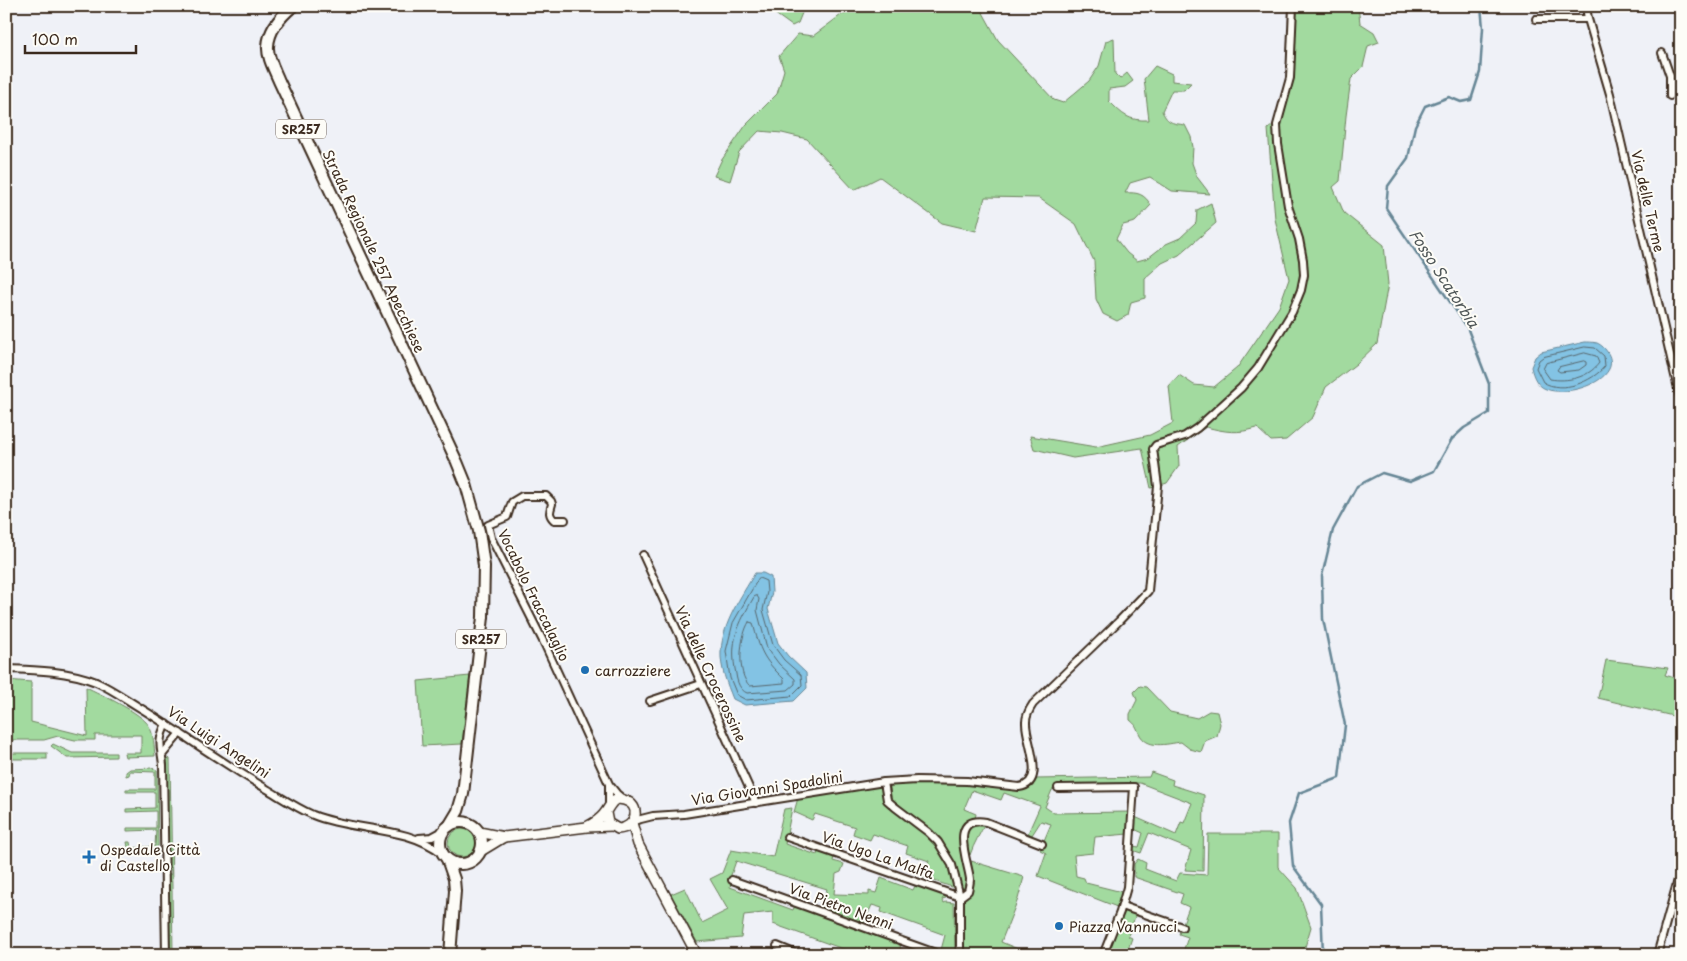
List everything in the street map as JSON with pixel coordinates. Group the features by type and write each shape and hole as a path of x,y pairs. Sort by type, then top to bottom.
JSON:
{"main road":[{"name":"Strada Regionale 257 Apecchiese","path":"293,6 283,14 271,31 267,47 274,68 390,322 433,408 466,484 479,531 484,566 483,617 463,794"},
{"name":"SR257","path":"450,955 455,891 454,879 440,842 458,811 463,794"},
{"name":"SR257","path":"455,891 460,876 481,851 482,841 477,829 465,811 463,794"},
{"path":"587,827 615,800 629,802 635,810 633,822 638,844 698,955"},
{"path":"607,809 606,818 638,844"},
{"path":"447,828 462,822 477,829 504,837 587,827 626,828 633,822"},
{"path":"481,851 504,837"},
{"path":"445,856 459,864 472,862"}],"street":[{"name":"Via Giovanni Spadolini","path":"633,822 653,816 684,814 884,782 968,780 1007,786 1026,786 1032,782 1034,765 1026,722 1027,713 1033,704 1119,622 1148,591 1158,486 1154,470 1153,449 1156,445 1185,436 1197,428 1241,388 1258,368 1292,312 1301,290 1304,275 1303,260 1299,239 1288,206 1278,144 1277,125 1290,78 1293,6"},
{"name":"Via delle Terme","path":"1586,6 1610,94 1681,402"},
{"path":"1536,19 1588,19"},
{"path":"1662,53 1670,76 1670,96"},
{"name":"Vocabolo Fraccalaglio","path":"565,520 554,520 550,516 549,512 552,504 546,496 522,496 512,502 508,517 488,525 491,538 545,645 609,784"},
{"name":"Via delle Crocerossine","path":"643,554 756,803"},
{"name":"Via Luigi Angelini","path":"6,669 78,676 109,688 234,770 313,815 332,821 418,838 432,837 447,828"},
{"path":"650,701 701,684"},
{"path":"166,724 160,737 162,755 166,955"},
{"path":"162,755 180,734"},
{"path":"884,782 888,800 928,832 948,856 960,897 960,955"},
{"path":"609,784 624,800"},
{"path":"607,809 610,796 609,784"},
{"path":"1058,788 1134,787 1127,887 1122,906 1103,955"},
{"name":"Via Giovanni Spadolini","path":"635,810 653,816"},
{"path":"960,897 968,891 970,880 963,847 964,832 969,824 977,821 986,822 1042,844"},
{"name":"Via Ugo La Malfa","path":"787,837 960,897"},
{"name":"Via Luigi Angelini","path":"418,838 445,856"},
{"path":"1657,955 1681,869"},
{"name":"Via Pietro Nenni","path":"732,880 941,955"},
{"path":"1122,906 1182,927"},
{"path":"776,946 799,955"}],"green space":[{"path":"758,6 807,6 804,8 798,23 792,26 774,13"},
{"path":"855,6 982,6 981,9 998,40 1054,100 1063,103 1089,81 1099,66 1106,41 1114,38 1115,74 1120,79 1127,73 1133,81 1125,87 1109,89 1109,101 1126,116 1149,120 1144,79 1155,66 1172,74 1172,81 1191,83 1184,90 1172,90 1162,111 1169,121 1185,125 1191,137 1193,147 1192,163 1197,177 1210,194 1172,191 1150,177 1130,183 1125,193 1140,194 1151,205 1135,222 1123,225 1116,239 1127,253 1137,261 1148,258 1166,244 1180,238 1196,223 1197,210 1211,203 1216,223 1179,255 1162,263 1145,278 1145,298 1131,302 1128,315 1117,321 1103,314 1096,299 1094,261 1076,224 1039,198 985,197 976,231 942,223 880,177 854,190 807,139 782,133 759,131 739,152 730,181 714,176 721,161 746,125 777,94 784,70 779,56 798,34 813,36 841,15 853,11"},
{"path":"1296,6 1358,6 1360,23 1374,32 1379,42 1368,46 1363,67 1351,79 1340,181 1333,187 1344,213 1384,245 1388,284 1377,344 1356,364 1326,387 1313,417 1286,440 1271,441 1257,428 1232,432 1206,427 1178,447 1179,466 1167,483 1151,488 1142,448 1073,458 1034,449 1030,436 1096,447 1150,435 1173,423 1169,386 1179,375 1194,385 1214,387 1237,368 1279,307 1289,279 1275,219 1268,129 1283,117 1294,76"},
{"path":"1606,660 1668,668 1665,675 1681,680 1681,701 1677,717 1598,698"},
{"path":"470,676 462,744 422,746 418,681"},
{"path":"6,680 31,682 31,722 87,736 86,687 110,699 138,715 149,726 153,737 155,756 125,757 124,753 141,753 141,735 95,735 95,740 75,740 58,736 44,740 6,740"},
{"path":"1140,686 1146,687 1170,712 1197,718 1209,711 1217,712 1220,724 1217,736 1205,741 1201,752 1190,749 1181,742 1157,745 1147,742 1142,738 1136,726 1130,720 1130,714 1137,700 1134,692"},
{"path":"53,744 72,753 116,753 116,757 67,758 51,746"},
{"path":"6,753 47,753 47,759 6,759"},
{"path":"167,758 170,759 173,955 170,955 169,875 171,870 168,869"},
{"path":"152,768 157,770 158,846 153,849 130,850 127,842 130,842 131,848 155,846 156,830 127,831 127,828 156,828 156,811 126,812 126,809 155,808 155,792 126,792 126,789 155,789 155,772 130,771 129,775 126,776 126,772 130,769"},
{"path":"1151,772 1173,780 1172,785 1204,795 1203,871 1185,870 1191,850 1149,833 1141,853 1132,850 1133,846 1139,847 1143,833 1134,829 1135,817 1176,835 1181,822 1184,823 1192,803 1140,783 1058,784 1058,788 1052,790 1045,807 1054,813 1130,812 1128,834 1095,837 1093,853 1074,855 1076,876 1084,878 1086,883 1122,892 1117,907 1038,876 1046,853 1040,850 1051,824 1041,821 1032,835 1028,833 1040,806 1004,793 1001,800 972,790 964,809 976,814 975,819 966,824 960,839 966,878 966,887 962,889 957,872 944,846 927,827 891,798 890,787 895,783 953,782 1017,790 1033,786 1035,779 1149,777"},
{"path":"882,786 885,801 919,828 938,848 946,860 955,888 923,877 929,861 906,853 908,846 873,834 870,840 853,834 855,827 815,814 812,820 794,812 798,798"},
{"path":"792,808 785,844 817,855 819,848 835,853 833,861 844,864 841,872 836,874 834,894 869,895 869,891 876,893 881,878 913,890 917,882 947,893 946,898 942,899 944,903 954,903 955,955 941,950 945,935 881,912 882,908 872,905 862,927 901,941 900,949 918,955 860,955 773,924 773,912 744,915 741,938 697,942 671,894 685,888 702,923 728,910 710,879 722,873 731,850 773,857 784,809","holes":["736,861 827,889 820,911 796,903 793,910 730,887 732,880 730,878"]},
{"path":"986,822 970,855 966,841 968,830 970,827"},
{"path":"462,829 472,833 476,843 472,853 462,857 452,853 448,843 452,833"},
{"path":"1208,834 1278,834 1278,867 1297,888 1311,927 1305,947 1306,955 1182,955 1188,937 1179,934 1189,907 1180,903 1183,894 1134,877 1134,864 1138,859 1146,863 1145,869 1176,881 1180,873 1207,875"},
{"path":"971,861 1024,877 1018,899 1001,942 1032,955 965,955 962,899 972,886"},
{"path":"1126,907 1137,911 1128,936 1132,938 1126,955 1107,955"}],"water":[{"path":"1585,342 1597,343 1603,347 1610,357 1609,369 1605,375 1590,385 1571,390 1553,391 1543,388 1538,383 1531,367 1535,357 1541,352"},
{"path":"755,573 763,573 771,577 772,592 768,609 778,643 788,656 806,673 807,688 794,701 745,705 733,699 724,675 721,651 725,630"}],"waterway":[{"name":"Fosso Scatorbia","path":"1323,955 1321,904 1293,866 1289,823 1299,793 1339,778 1345,725 1323,619 1322,576 1333,530 1357,486 1382,473 1410,481 1434,471 1452,439 1464,428 1489,413 1489,384 1467,327 1386,208 1388,186 1408,158 1415,126 1425,106 1449,97 1461,102 1471,100 1480,72 1483,28 1481,6"}],"place":[{"name":"carrozziere","path":"585,670"},
{"name":"Ospedale Città di Castello","path":"89,857"},
{"name":"Piazza Vannucci","path":"1059,926"}]}
